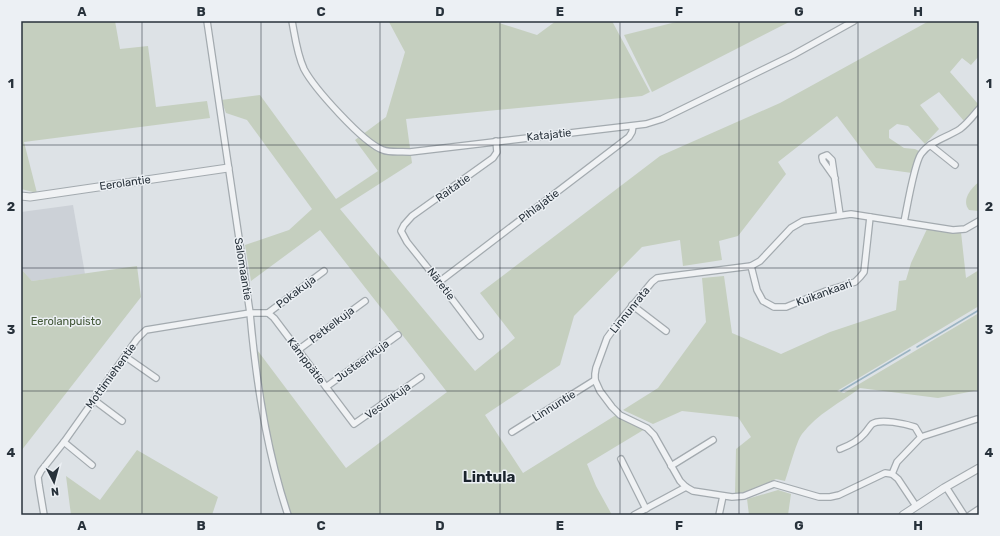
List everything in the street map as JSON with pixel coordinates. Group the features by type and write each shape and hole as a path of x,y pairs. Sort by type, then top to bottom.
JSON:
{"street":[{"name":"Salomaantie","path":"207,21 250,313 252,342 260,398 275,474 288,515"},
{"name":"Katajatie","path":"292,21 299,53 305,69 315,84 361,136 383,151 418,151 646,124 662,119 794,55 854,21"},
{"path":"904,222 916,168 921,154 930,145 960,129 979,109"},
{"name":"Pihlajatie","path":"439,282 629,137 633,126"},
{"name":"Raitatie","path":"401,231 412,216 493,158 497,152 496,141"},
{"path":"930,145 955,165"},
{"name":"Eerolantie","path":"21,196 37,196 228,168"},
{"path":"835,178 840,215"},
{"path":"751,266 760,261 791,228 800,222 852,214 953,230 965,229 979,221"},
{"name":"Kuikankaari","path":"751,266 757,290 762,301 774,307 786,307 826,291 855,282 864,272 870,217"},
{"name":"Näretie","path":"401,231 407,242 480,336"},
{"name":"Linnunrata","path":"595,380 596,368 607,338 632,305 657,278 751,266"},
{"name":"Pokakuja","path":"268,313 324,271"},
{"name":"Petkelkuja","path":"298,350 365,300"},
{"path":"632,305 666,331"},
{"path":"250,313 268,313"},
{"name":"Mottimiehentie","path":"44,515 38,485 38,477 126,357 137,339 146,330 250,313"},
{"name":"Kämppätie","path":"268,313 274,318 354,424"},
{"name":"Justeerikuja","path":"326,387 398,335"},
{"path":"126,357 156,378"},
{"name":"Vesurikuja","path":"354,424 421,377"},
{"path":"595,380 600,391 612,408 620,414 647,428 654,435 680,481 693,491 723,496 744,496 774,484 819,497 830,497 839,495 885,473 892,474 898,479 916,506"},
{"name":"Linnuntie","path":"512,432 595,380"},
{"path":"94,400 122,421"},
{"path":"892,474 897,462 921,437 977,419"},
{"path":"840,449 846,447 864,435 873,423 880,421 915,427 921,437"},
{"path":"671,466 713,440"},
{"path":"64,442 92,465"},
{"path":"621,459 646,509"},
{"path":"903,515 979,468"},
{"path":"634,515 686,487"},
{"path":"946,487 964,515"},
{"path":"720,515 723,496"},
{"path":"970,515 979,509"}],"shaded area":[{"path":"73,205 85,274 32,281 21,269 21,212"}],"green space":[{"path":"21,21 115,21 120,49 148,46 156,107 207,101 210,118 24,142 37,193 21,189"},
{"path":"387,21 493,21 537,35 556,21 612,21 650,92 642,96 406,119 412,163 340,209 475,371 515,338 480,293 660,156 780,103 929,21 979,21 979,56 971,65 962,58 950,72 979,105 964,121 939,92 920,105 939,129 925,144 908,126 897,124 889,130 889,138 904,148 919,151 912,173 876,168 837,116 778,162 786,174 738,236 719,241 722,260 683,266 680,240 642,247 574,316 560,365 485,415 523,473 616,415 645,429 587,464 596,486 612,515 288,515 276,480 252,343 346,468 447,392 320,230 251,281 245,245 289,230 312,209 247,120 226,113 221,100 260,95 336,199 378,171 355,140 386,117 405,52 389,22"},
{"path":"680,21 791,21 652,92 624,35"},
{"path":"979,182 979,211 969,210 966,202 968,194"},
{"path":"927,229 961,232 966,278 979,270 979,306 837,391 844,393 979,313 979,390 938,398 860,388 815,420 802,434 795,449 785,481 776,479 747,493 735,494 736,449 751,437 738,417 682,411 653,424 623,410 658,388 706,322 702,278 724,276 732,333 781,354 830,332 896,310 899,281 906,280 911,263"},
{"name":"Eerolanpuisto","path":"137,266 141,297 21,451 21,269 32,281"},
{"path":"137,450 218,497 212,515 71,515 66,476 100,500"},
{"path":"778,490 791,494 788,515 749,515 747,499"}],"waterway":[{"path":"917,347 979,310"},
{"path":"841,391 910,350"}],"district":[{"name":"Lintula","path":"489,477"}]}
